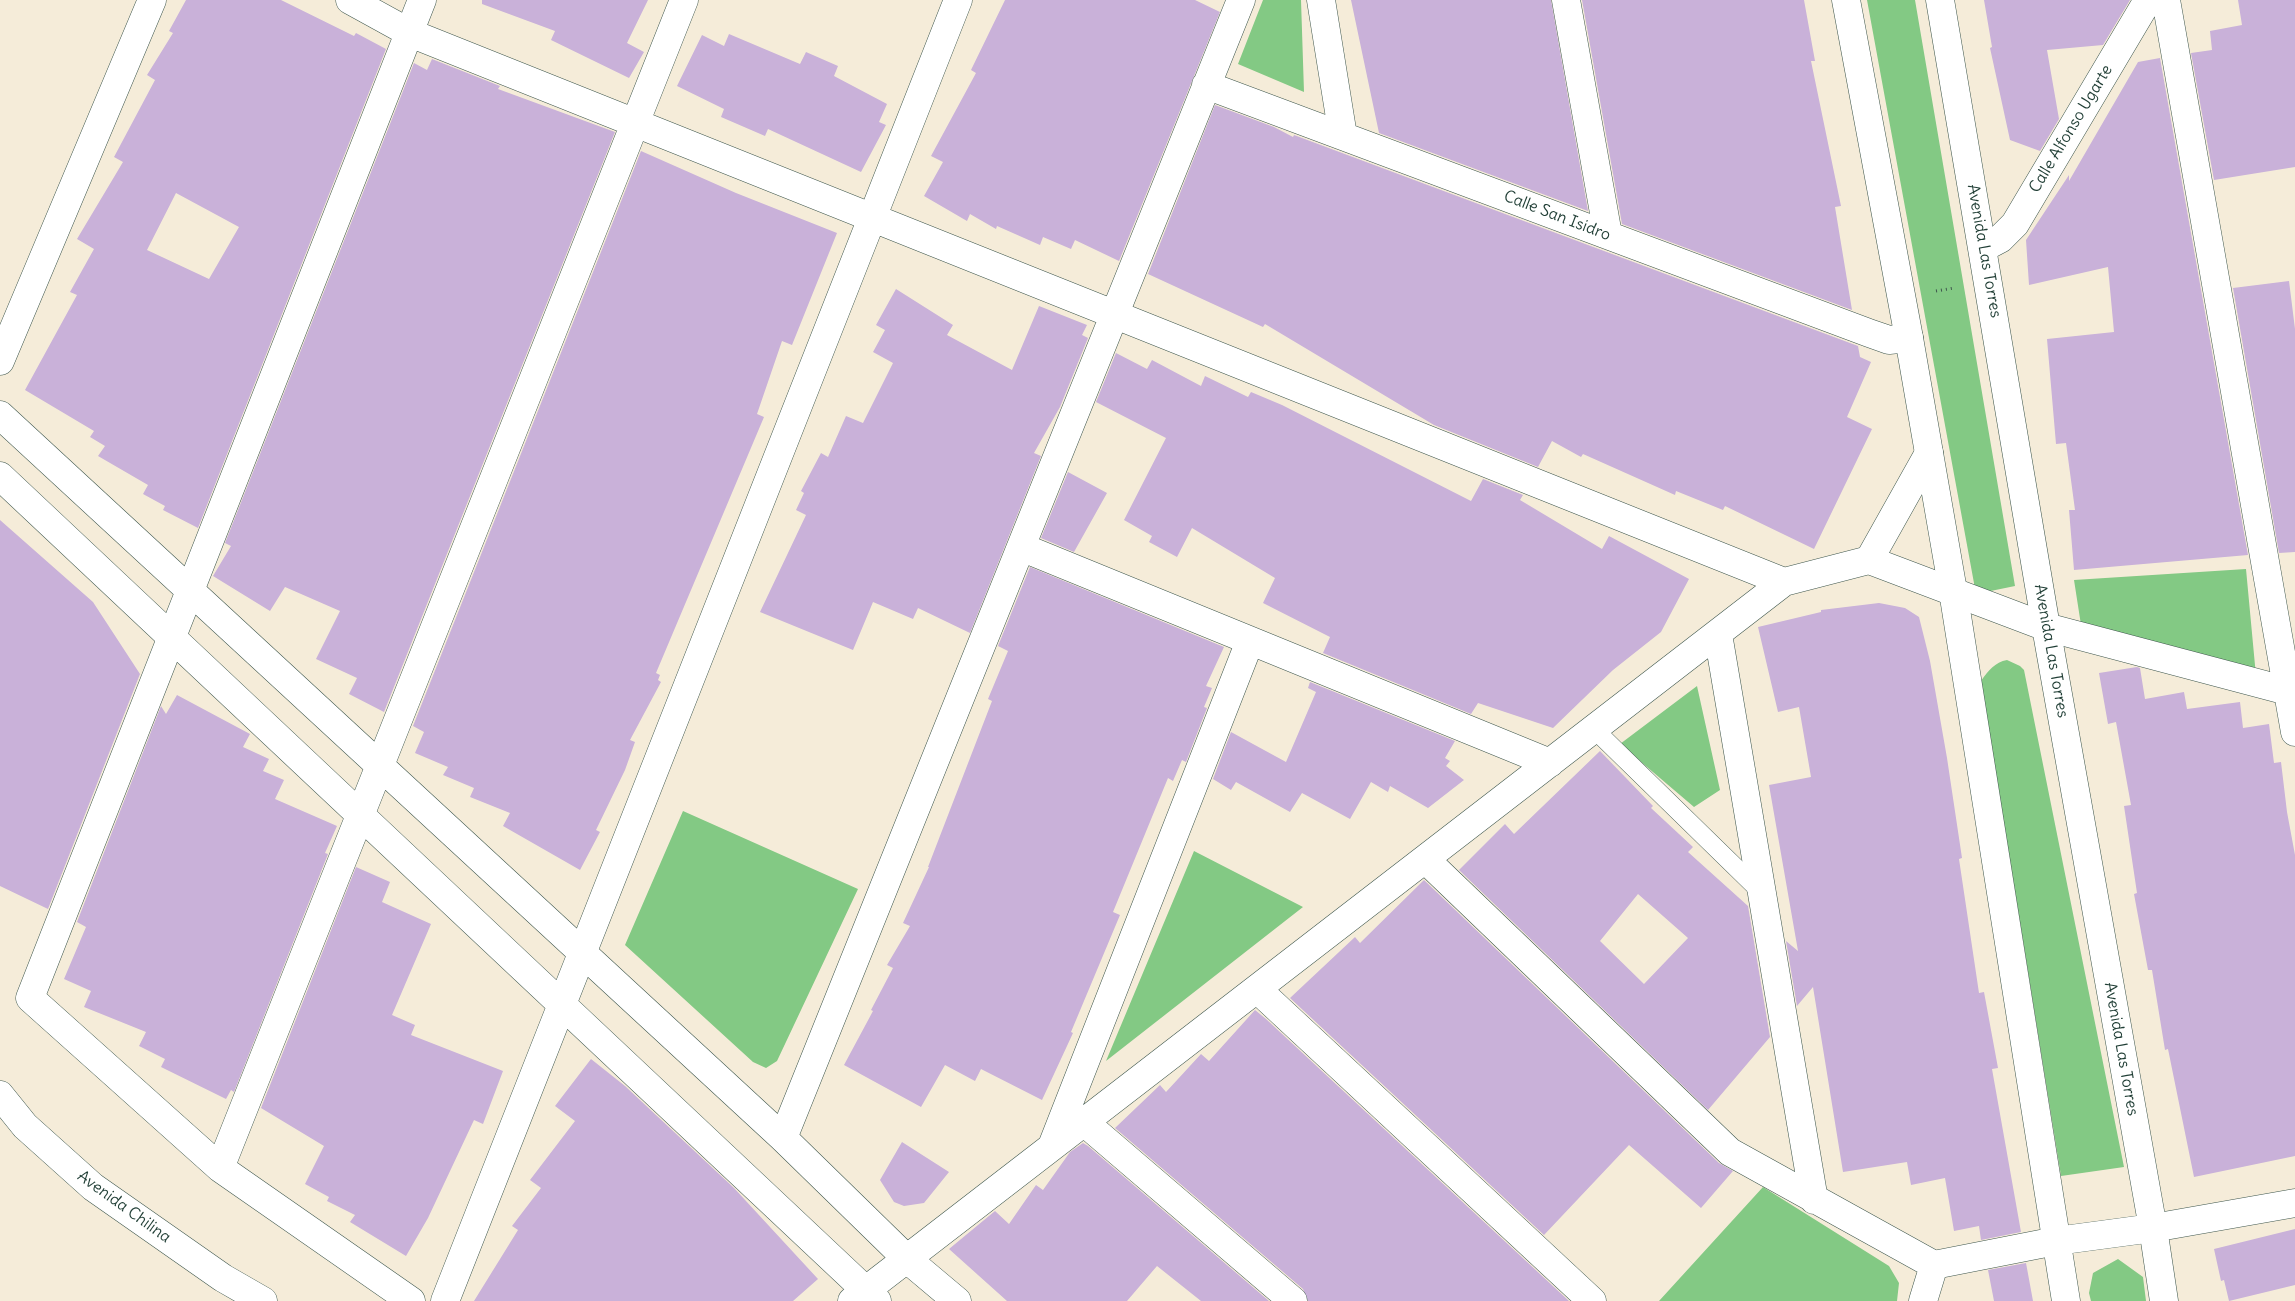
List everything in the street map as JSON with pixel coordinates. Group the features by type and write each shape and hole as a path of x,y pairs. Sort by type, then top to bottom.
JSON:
{"street":[{"path":"0,362 152,0"},
{"path":"350,0 410,33 1784,582"},
{"path":"411,1301 220,1168 30,998 422,0"},
{"path":"220,1168 684,0"},
{"path":"444,1301 958,0"},
{"path":"783,1138 1241,0"},
{"path":"1321,0 1342,136"},
{"path":"1566,0 1608,236"},
{"path":"1846,0 1909,338 1953,591 2066,1301"},
{"name":"Avenida Las Torres","path":"1940,0 2046,627 2153,1228 2164,1301"},
{"name":"Calle Alfonso Ugarte","path":"1983,248 2000,239 2015,224 2148,0"},
{"path":"2166,0 2291,692 2295,732"},
{"name":"Calle San Isidro","path":"1206,85 1869,333 1890,340 1909,338"},
{"path":"0,415 783,1138 907,1259 957,1301"},
{"path":"1869,560 1929,453"},
{"path":"0,476 562,1004 865,1297 907,1259 1784,582 1869,560 2046,627 2291,692"},
{"path":"1021,547 1550,763"},
{"path":"1718,634 1814,1200"},
{"path":"1051,1148 1250,641"},
{"path":"1425,859 1730,1152 1934,1265 2056,1241 2153,1228 2295,1202"},
{"path":"1257,989 1592,1301"},
{"name":"Avenida Chilina","path":"0,1095 13,1122 93,1187 223,1278 263,1301"},
{"path":"1084,1122 1293,1301"},
{"path":"1923,1301 1934,1265"}],"lane":[{"path":"1594,729 1762,893"}],"green space":[{"path":"1263,0 1301,0 1304,92 1238,64"},
{"path":"1867,0 1915,0 2015,586 1976,594"},
{"path":"2246,569 2256,676 2081,625 2074,580"},
{"path":"2007,660 2024,670 2124,1167 2061,1176 1981,681 1995,665"},
{"path":"1697,686 1720,790 1694,807 1620,744"},
{"path":"683,811 858,889 777,1061 766,1068 753,1062 625,945"},
{"path":"1194,851 1303,907 1106,1061"},
{"path":"1763,1187 1889,1266 1899,1283 1897,1301 1659,1301"},
{"path":"2118,1259 2143,1277 2146,1301 2091,1301 2089,1293 2093,1273"}],"building":[{"path":"186,0 281,0 354,36 356,33 386,49 198,528 163,510 165,506 143,494 148,485 98,456 105,446 90,437 94,431 25,390 77,295 70,292 94,249 77,239 123,162 114,157 155,80 147,75 173,33 169,31","holes":["176,193 239,227 209,279 147,250"]},
{"path":"482,0 648,0 627,43 644,52 629,78 551,40 555,31 482,4"},
{"path":"1005,0 1195,0 1220,12 1119,261 1075,240 1071,249 1043,237 1040,245 997,226 996,229 970,214 967,221 924,196 943,162 931,156 976,73 971,70"},
{"path":"1351,0 1551,0 1588,211 1379,133"},
{"path":"1582,0 1804,0 1815,61 1811,61 1841,206 1835,207 1852,310 1622,224"},
{"path":"1984,0 2130,0 2103,45 2047,50 2059,119 2040,151 2010,140 1990,48 1992,47"},
{"path":"2238,0 2295,0 2295,167 2214,180 2191,53 2212,50 2210,31 2242,25"},
{"path":"729,34 800,64 806,52 838,66 834,76 887,104 879,122 886,125 861,172 768,129 765,136 721,117 724,109 677,86 702,35 724,46"},
{"path":"2160,58 2248,555 2074,570 2069,510 2075,510 2066,443 2056,444 2047,339 2114,332 2108,267 2029,285 2026,240 2069,175 2069,181 2138,62"},
{"path":"432,59 500,86 498,89 615,132 384,712 349,694 357,678 316,659 340,611 285,587 270,611 213,576 231,546 225,543 414,63 427,70"},
{"path":"1215,105 1274,127 1293,137 1294,135 1858,346 1860,357 1871,362 1847,417 1872,429 1814,549 1725,506 1723,510 1676,491 1675,495 1583,454 1581,457 1552,441 1538,467 1434,425 1265,324 1263,327 1148,274"},
{"path":"641,151 736,193 837,233 792,345 782,341 757,414 764,417 656,673 660,675 658,680 661,682 630,740 635,742 625,770 596,830 600,832 580,870 503,826 510,813 470,797 474,788 443,775 448,767 415,753 424,732 413,726"},
{"path":"2289,281 2295,329 2295,552 2279,553 2233,288"},
{"path":"896,289 953,325 947,335 1012,370 1039,306 1087,325 1082,335 1088,338 1060,407 1034,453 1041,456 970,633 918,608 913,619 873,602 853,650 760,612 806,515 796,510 804,493 801,491 821,453 828,457 846,416 863,423 893,363 873,352 885,330 876,325"},
{"path":"1116,353 1147,369 1152,360 1201,386 1205,376 1248,397 1251,392 1282,405 1471,501 1483,479 1523,495 1520,500 1602,549 1609,536 1689,579 1661,632 1613,670 1553,728 1478,703 1471,714 1323,653 1330,637 1263,603 1275,578 1192,528 1177,557 1149,542 1152,536 1124,520 1166,438 1096,402"},
{"path":"1068,472 1107,493 1074,552 1041,538"},
{"path":"0,520 93,602 140,674 48,909 0,886"},
{"path":"1030,567 1224,647 1206,686 1212,688 1204,707 1207,708 1186,762 1182,760 1173,781 1168,778 1113,912 1120,915 1071,1032 1073,1033 1042,1100 981,1069 975,1081 945,1065 921,1107 844,1065 873,1011 871,1010 893,968 887,965 910,926 903,923 929,867 992,701 988,699 1008,651 998,646"},
{"path":"1879,603 1905,608 1919,617 1930,661 1947,758 1962,858 1959,859 1979,993 1984,992 1998,1068 1992,1069 2021,1232 1981,1240 1979,1226 1954,1231 1945,1178 1911,1185 1907,1162 1843,1172 1813,987 1797,1006 1786,941 1798,951 1769,785 1811,777 1799,707 1778,712 1758,627 1821,612 1821,610"},
{"path":"2140,668 2145,699 2184,692 2187,709 2240,702 2243,728 2269,724 2274,763 2281,762 2287,812 2295,855 2295,1156 2194,1177 2168,1049 2165,1050 2152,970 2148,970 2134,894 2137,893 2124,806 2131,805 2116,722 2108,724 2099,673"},
{"path":"1310,682 1455,741 1445,758 1450,761 1446,766 1464,780 1428,808 1390,786 1388,792 1371,782 1350,819 1302,793 1290,812 1236,782 1231,790 1213,779 1231,732 1286,762 1316,692 1308,688"},
{"path":"177,695 250,734 243,747 269,759 263,771 284,780 275,799 337,826 325,853 328,854 234,1092 231,1090 226,1099 161,1067 165,1059 139,1046 146,1032 84,1007 91,991 64,979 86,927 77,922 161,706 166,714"},
{"path":"1600,751 1653,806 1651,808 1693,847 1688,852 1748,906 1770,1037 1708,1110 1459,870 1505,824 1514,834","holes":["1638,894 1688,938 1644,984 1600,941"]},
{"path":"356,867 390,882 382,902 431,924 392,1015 415,1025 411,1035 503,1071 483,1124 474,1120 428,1218 406,1256 350,1222 355,1215 327,1201 329,1197 305,1184 324,1146 261,1108"},
{"path":"1424,880 1719,1163 1733,1171 1701,1208 1629,1145 1544,1235 1290,998 1355,937 1360,943"},
{"path":"1255,1010 1569,1301 1308,1301 1303,1289 1115,1128 1160,1085 1166,1092 1201,1054 1209,1061"},
{"path":"591,1059 625,1086 734,1188 818,1279 793,1301 474,1301 518,1230 512,1226 541,1188 530,1180 575,1121 555,1106"},
{"path":"902,1142 949,1172 924,1203 904,1206 894,1202 880,1180"},
{"path":"1083,1143 1269,1301 1201,1301 1157,1266 1127,1301 1007,1301 949,1249 995,1211 1009,1224 1036,1185 1043,1190 1070,1152"},
{"path":"2295,1229 2295,1285 2229,1301 2224,1280 2221,1281 2214,1249"},
{"path":"2026,1263 2033,1301 1994,1301 1988,1270"}]}
